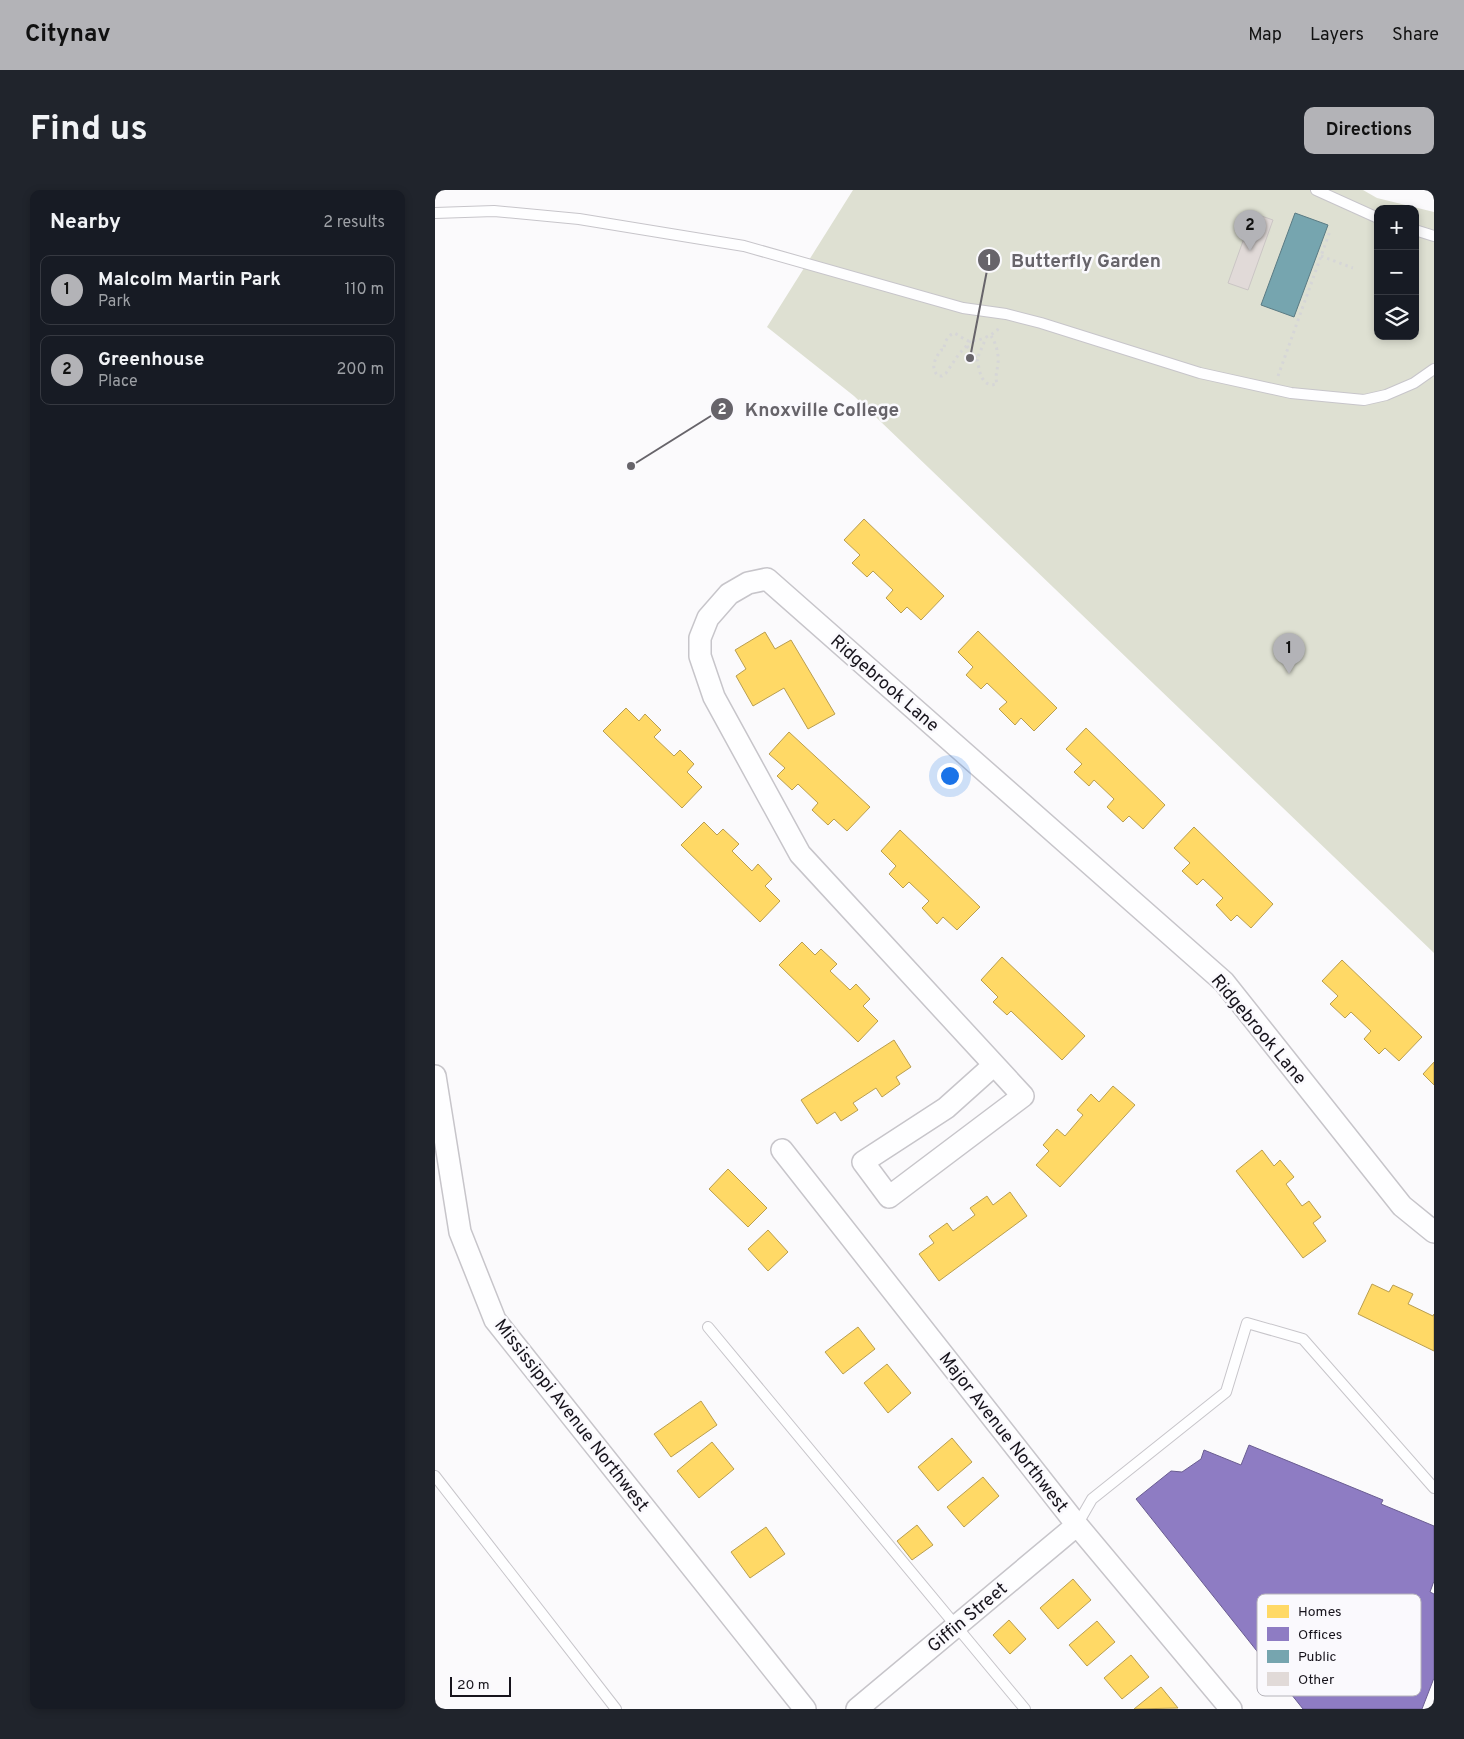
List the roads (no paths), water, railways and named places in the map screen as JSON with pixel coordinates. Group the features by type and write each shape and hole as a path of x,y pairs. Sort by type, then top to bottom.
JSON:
{"street":[{"name":"Ridgebrook Lane","path":"994,1065 946,1108 863,1162 889,1197 1023,1096 800,854 714,697 700,656 699,638 708,618 729,594 748,583 767,580 1224,982 1402,1206 1434,1232"},
{"name":"Mississippi Avenue Northwest","path":"435,1076 460,1232 495,1320 805,1709"},
{"name":"Major Avenue Northwest","path":"782,1150 1077,1525 1231,1709"},
{"name":"Giffin Street","path":"857,1709 1077,1525"}],"lane":[{"path":"1316,190 1374,216"},
{"path":"435,212 494,211 579,219 745,246 963,308 1006,314 1041,322 1200,373 1291,393 1364,400 1386,396 1414,383 1434,369"},
{"path":"1419,231 1434,236"},
{"path":"1077,1525 1092,1499 1226,1392 1247,1324 1303,1339 1434,1488"},
{"path":"708,1327 1025,1709"},
{"path":"435,1476 617,1709"}],"place":[{"name":"Greenhouse","path":"1250,251"},
{"name":"Butterfly Garden","path":"970,358"},
{"name":"Knoxville College","path":"631,466"},
{"name":"Malcolm Martin Park","path":"1289,674"}]}
